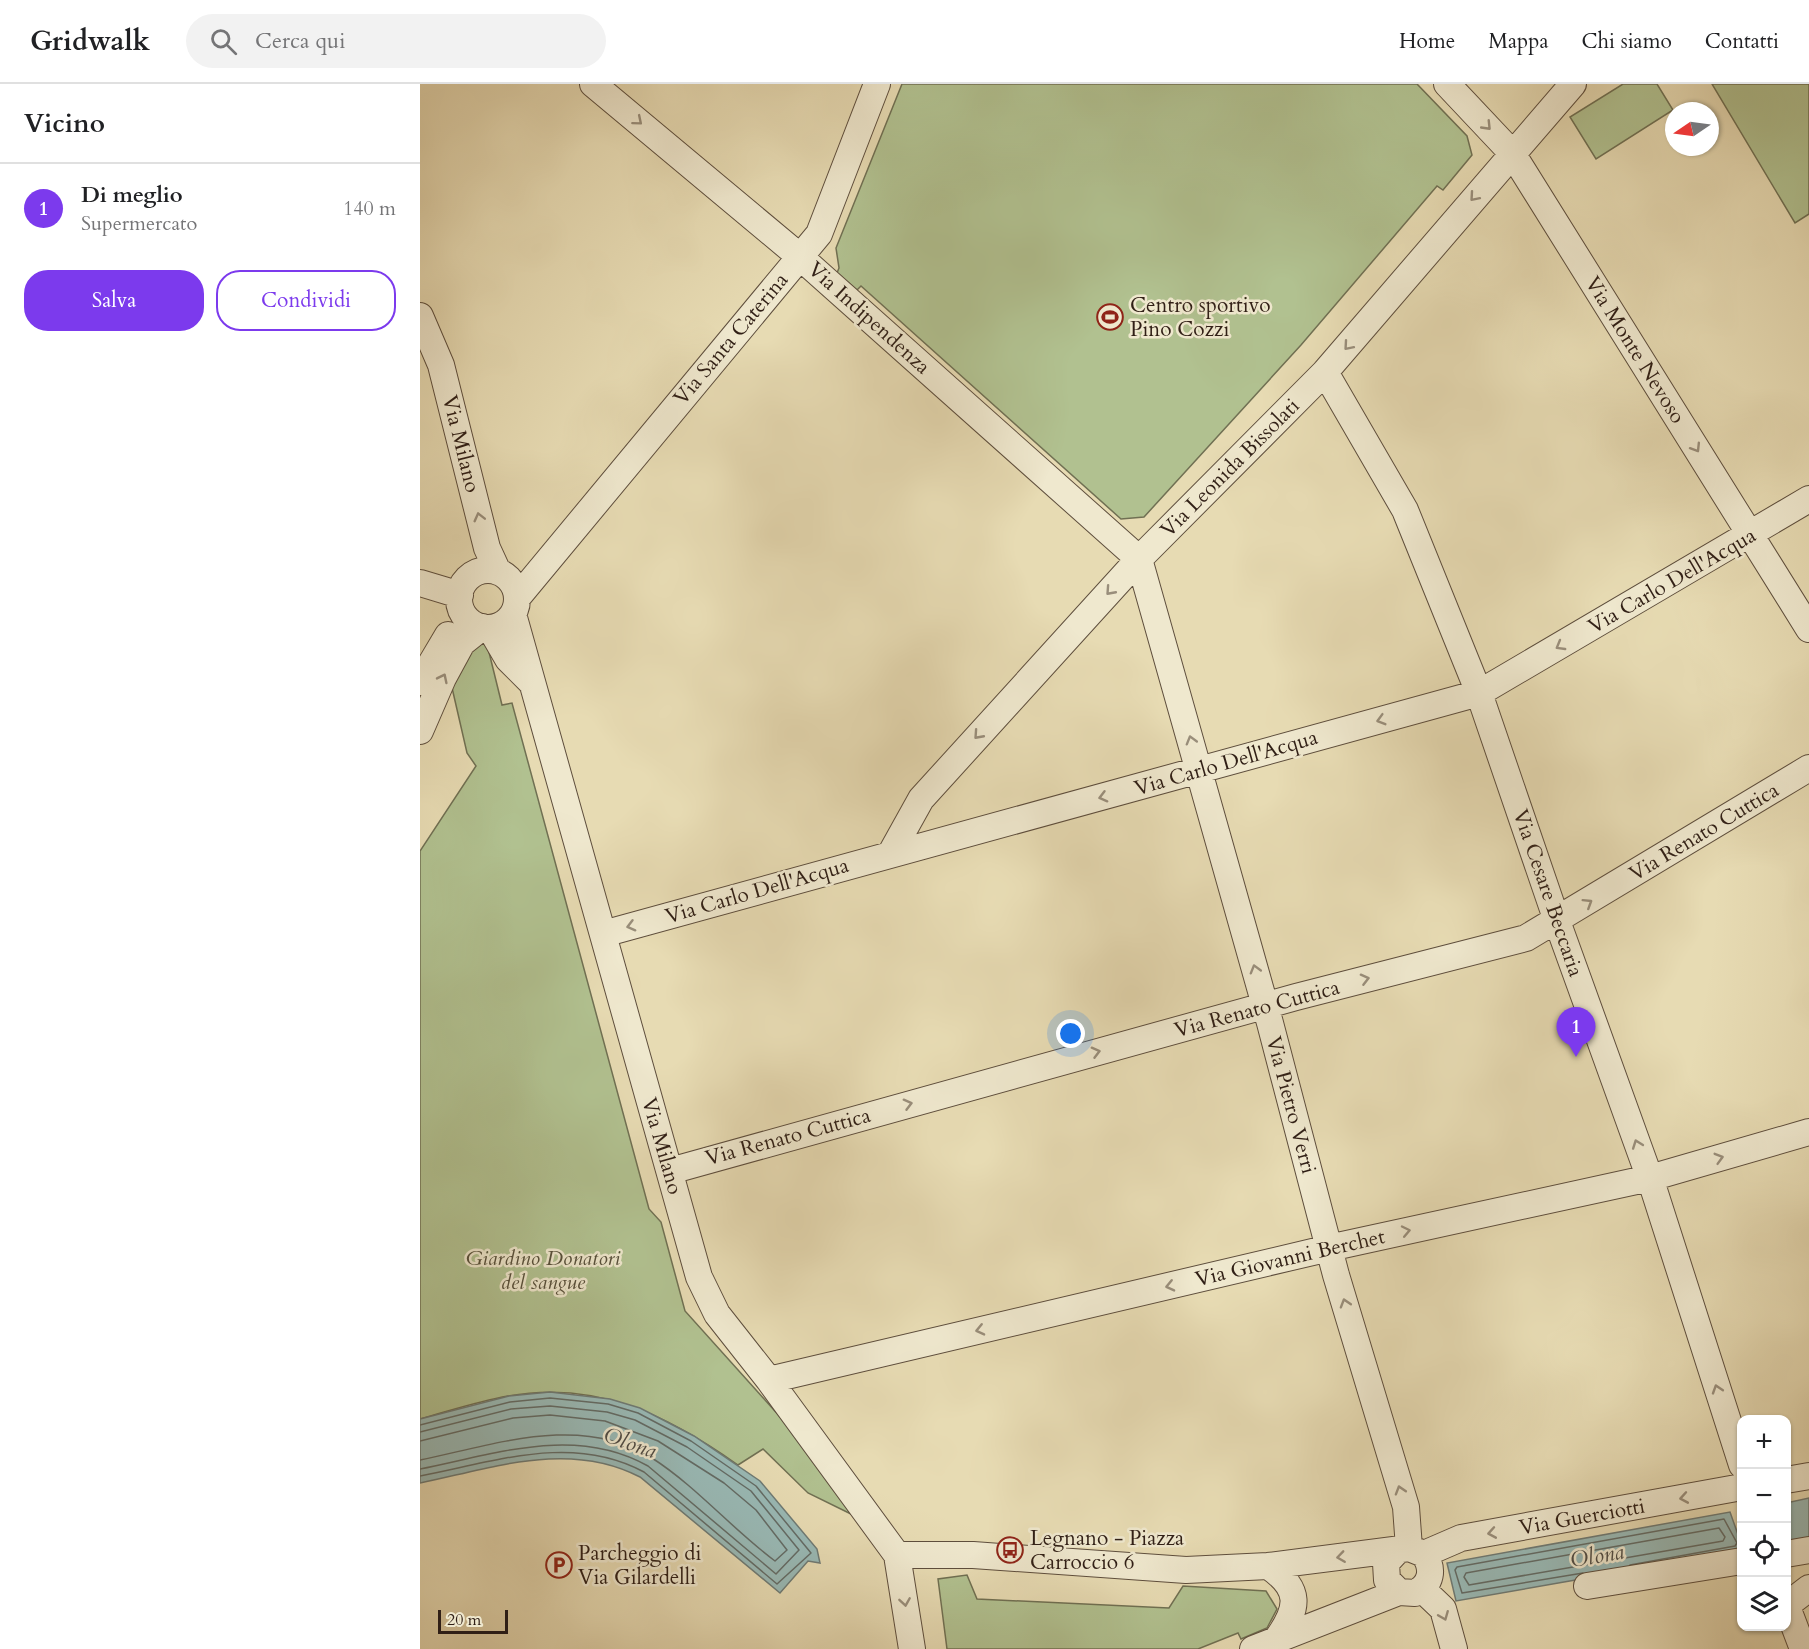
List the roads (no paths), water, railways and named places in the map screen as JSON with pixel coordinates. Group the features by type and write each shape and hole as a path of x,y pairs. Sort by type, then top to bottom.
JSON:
{"street":[{"name":"Via Indipendenza","path":"592,84 799,256 1139,559"},
{"name":"Via Santa Caterina","path":"515,606 539,568 819,234 877,84"},
{"name":"Via Monte Nevoso","path":"1447,84 1512,153 1809,629"},
{"name":"Via Leonida Bissolati","path":"891,853 921,799 1139,559 1325,372 1573,84"},
{"name":"Via Milano","path":"420,316 441,365 487,548 501,574"},
{"name":"Via Cesare Beccaria","path":"1325,372 1405,510 1479,693 1557,921 1650,1178 1737,1449"},
{"name":"Via Carlo Dell'Acqua","path":"603,934 1479,693 1751,536 1809,499"},
{"name":"Via Pietro Verri","path":"1139,559 1265,1006 1329,1248 1406,1508 1410,1550"},
{"path":"420,731 474,616 469,578 478,572 524,575 539,568"},
{"path":"420,583 474,616 507,621 515,606 511,582 501,574"},
{"name":"Via Milano","path":"515,606 534,685 699,1277 717,1314 769,1380 897,1556"},
{"path":"420,682 474,616"},
{"name":"Via Milano","path":"474,616 508,659 534,685"},
{"name":"Via Renato Cuttica","path":"670,1171 1265,1006 1526,938 1809,768"},
{"name":"Via Giovanni Berchet","path":"769,1380 1329,1248 1650,1178 1809,1131"},
{"path":"1791,1479 1809,1476"},
{"name":"Via Guerciotti","path":"897,1556 974,1555 1186,1570 1268,1566 1410,1550 1461,1538 1737,1488"},
{"path":"1253,1649 1411,1591 1428,1582 1431,1570 1410,1550 1386,1563 1385,1571 1392,1587 1411,1591 1443,1609 1454,1649"},
{"path":"1791,1553 1809,1550"},
{"path":"897,1556 912,1649"},
{"path":"1587,1586 1737,1562"},
{"path":"1268,1566 1285,1578 1294,1598 1292,1618 1277,1639"},
{"path":"1791,1601 1809,1588"},
{"path":"1791,1615 1803,1649"}],"water":[{"name":"Olona","path":"550,1392 610,1399 640,1408 694,1436 760,1481 817,1549 820,1563 808,1561 780,1593 640,1477 613,1466 586,1460 531,1460 420,1483 420,1419 509,1396"},
{"path":"1809,1498 1809,1539 1791,1542 1791,1502"},
{"name":"Olona","path":"1730,1512 1737,1532 1737,1552 1456,1601 1447,1563"}],"place":[{"name":"Centro sportivo Pino Cozzi","path":"1110,317"},
{"name":"Di meglio","path":"1576,1057"},
{"name":"Legnano - Piazza Carroccio 6","path":"1010,1550"},
{"name":"Parcheggio di Via Gilardelli","path":"559,1565"}],"park label":[{"name":"Giardino Donatori del sangue","path":"543,1270"}]}
